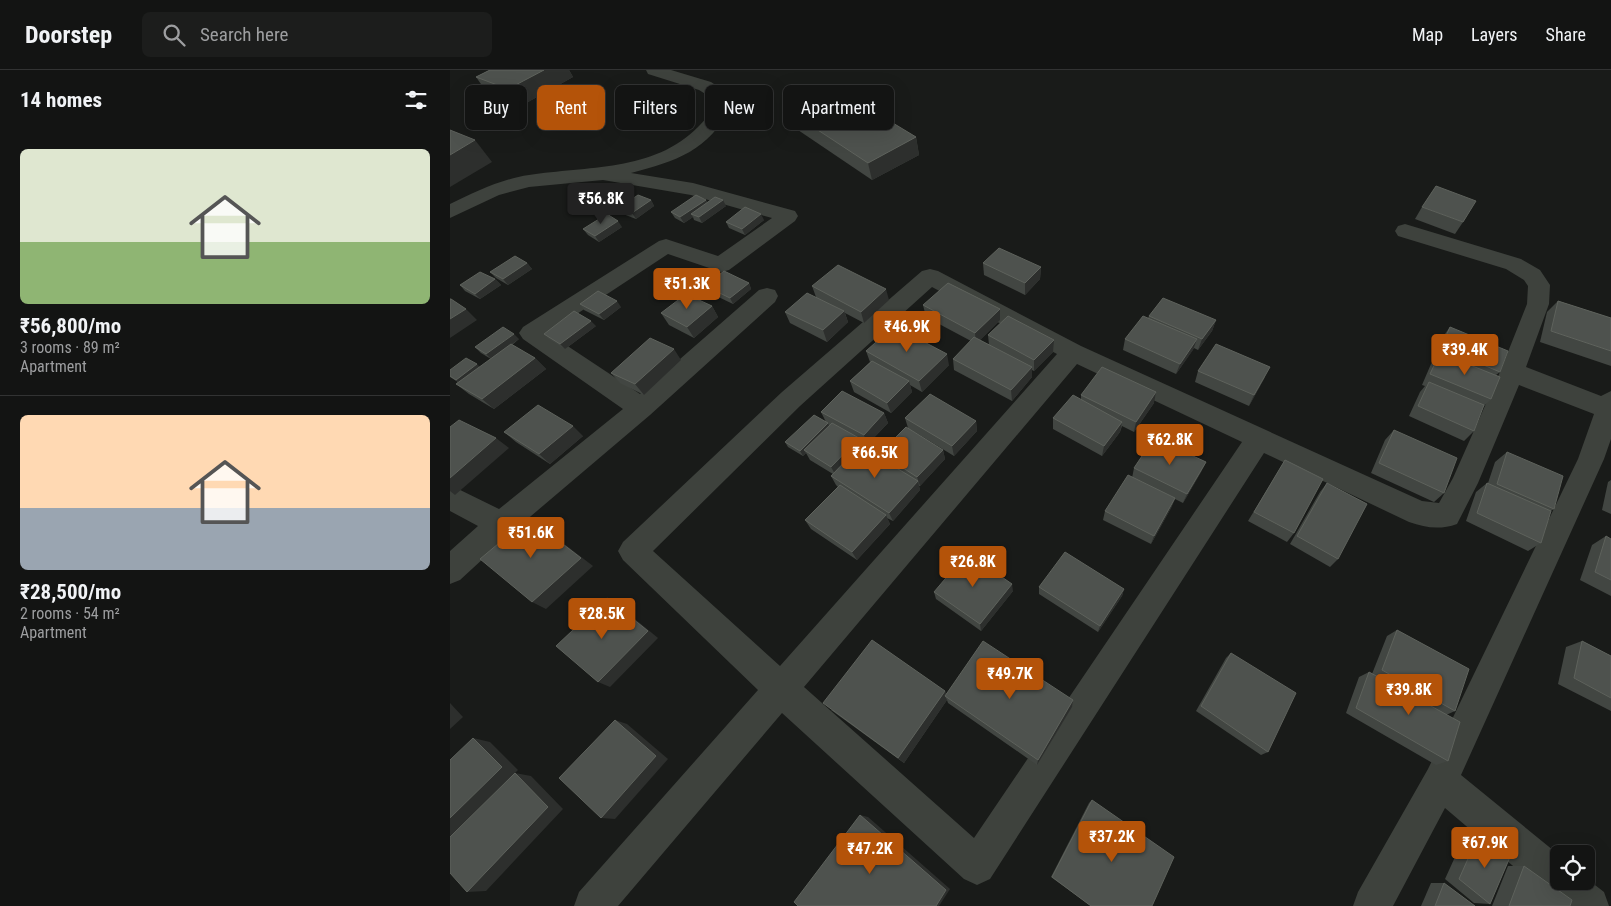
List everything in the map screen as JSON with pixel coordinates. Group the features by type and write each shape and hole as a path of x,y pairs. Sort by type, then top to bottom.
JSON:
{"street":[{"path":"450,212 492,191 528,181 603,174 663,159 695,141 715,120 722,106 720,96 705,86 654,70"},
{"path":"603,174 693,189 788,216 721,265 666,246 531,333 641,408"},
{"path":"1259,438 977,866 632,551 791,399 930,276 1073,352 1259,438 1419,513 1435,516 1447,515 1464,482 1512,372 1538,304 1539,285 1532,275 1513,264 1405,231"},
{"path":"450,570 501,524 641,408 767,296"},
{"path":"593,906 1073,352"},
{"path":"1372,906 1440,781 1601,463 1609,405 1512,372"},
{"path":"450,497 501,524"},
{"path":"1440,781 1550,873"},
{"path":"1571,890 1590,906"}],"building":[{"path":"490,70 544,70 516,85 497,85 476,77"},
{"path":"894,124 916,137 868,163 818,130 894,130"},
{"path":"450,130 475,140 450,155"},
{"path":"1436,186 1476,201 1463,222 1422,207"},
{"path":"638,195 651,200 632,213 619,208"},
{"path":"696,195 706,200 680,217 671,212"},
{"path":"715,197 723,200 699,217 691,214"},
{"path":"745,207 761,214 742,229 726,222"},
{"path":"607,214 618,221 595,236 583,229"},
{"path":"999,248 1041,267 1025,283 983,263"},
{"path":"515,256 527,263 503,279 490,272"},
{"path":"838,265 886,289 861,312 812,286"},
{"path":"724,271 749,283 730,298 705,286"},
{"path":"480,272 495,279 475,294 460,285"},
{"path":"948,283 1000,309 975,333 923,305"},
{"path":"598,291 617,301 599,314 580,304"},
{"path":"807,293 844,311 823,330 785,312"},
{"path":"686,294 712,306 687,327 661,313"},
{"path":"1163,298 1216,320 1202,339 1149,316"},
{"path":"450,299 466,309 450,319"},
{"path":"1558,301 1611,318 1611,351 1551,331"},
{"path":"574,311 591,321 560,344 544,334"},
{"path":"1008,316 1054,340 1034,360 988,335"},
{"path":"1143,316 1197,339 1180,364 1125,339"},
{"path":"894,326 947,354 919,381 866,351"},
{"path":"503,327 514,334 486,354 475,347"},
{"path":"1450,327 1508,351 1500,372 1441,347"},
{"path":"974,337 1032,367 1011,390 953,359"},
{"path":"650,338 674,349 635,384 611,373"},
{"path":"511,344 535,358 482,399 456,384"},
{"path":"1216,344 1270,367 1254,395 1198,371"},
{"path":"1440,353 1500,377 1491,399 1430,374"},
{"path":"466,358 477,364 456,380 450,376 450,370"},
{"path":"872,361 909,381 887,403 850,381"},
{"path":"1102,367 1156,392 1136,422 1081,395"},
{"path":"1429,382 1484,405 1474,431 1418,406"},
{"path":"842,391 884,413 864,435 821,412"},
{"path":"930,394 976,421 952,446 905,418"},
{"path":"1073,395 1122,422 1104,446 1053,418"},
{"path":"538,405 573,426 539,454 504,432"},
{"path":"814,415 828,423 800,451 785,442"},
{"path":"459,420 496,438 450,478 450,427"},
{"path":"832,423 859,438 831,467 804,450"},
{"path":"906,427 943,450 917,477 880,453"},
{"path":"1394,430 1457,458 1444,493 1379,463"},
{"path":"1154,438 1206,462 1187,494 1134,468"},
{"path":"860,446 918,481 889,513 831,476"},
{"path":"1507,452 1563,476 1554,509 1497,484"},
{"path":"1285,460 1323,479 1294,533 1254,512"},
{"path":"1128,475 1175,498 1154,536 1105,511"},
{"path":"1327,483 1367,504 1338,559 1297,536"},
{"path":"1487,483 1551,511 1541,543 1477,513"},
{"path":"840,485 886,515 852,552 805,520"},
{"path":"529,518 581,558 532,602 480,559"},
{"path":"1606,536 1611,539 1611,580 1595,572"},
{"path":"1065,552 1124,589 1100,626 1039,587"},
{"path":"967,553 1012,584 980,624 934,592"},
{"path":"607,598 648,631 598,682 556,646"},
{"path":"1397,630 1469,669 1455,711 1382,670"},
{"path":"872,640 945,691 898,758 823,703"},
{"path":"983,641 1073,700 1038,760 945,696"},
{"path":"1582,641 1611,656 1611,698 1574,678"},
{"path":"1231,653 1296,693 1268,752 1201,706"},
{"path":"1369,672 1460,722 1448,761 1356,708"},
{"path":"615,720 656,756 601,818 559,778"},
{"path":"473,738 502,767 450,818 450,760"},
{"path":"515,773 548,807 467,892 450,873 450,837"},
{"path":"1092,800 1174,857 1152,906 1091,906 1052,877"},
{"path":"860,815 946,890 936,906 798,906 794,902"},
{"path":"1479,834 1510,857 1490,904 1459,879"},
{"path":"1524,866 1550,884 1550,890 1558,890 1572,900 1570,906 1509,906"},
{"path":"1444,883 1475,906 1435,906"}]}
